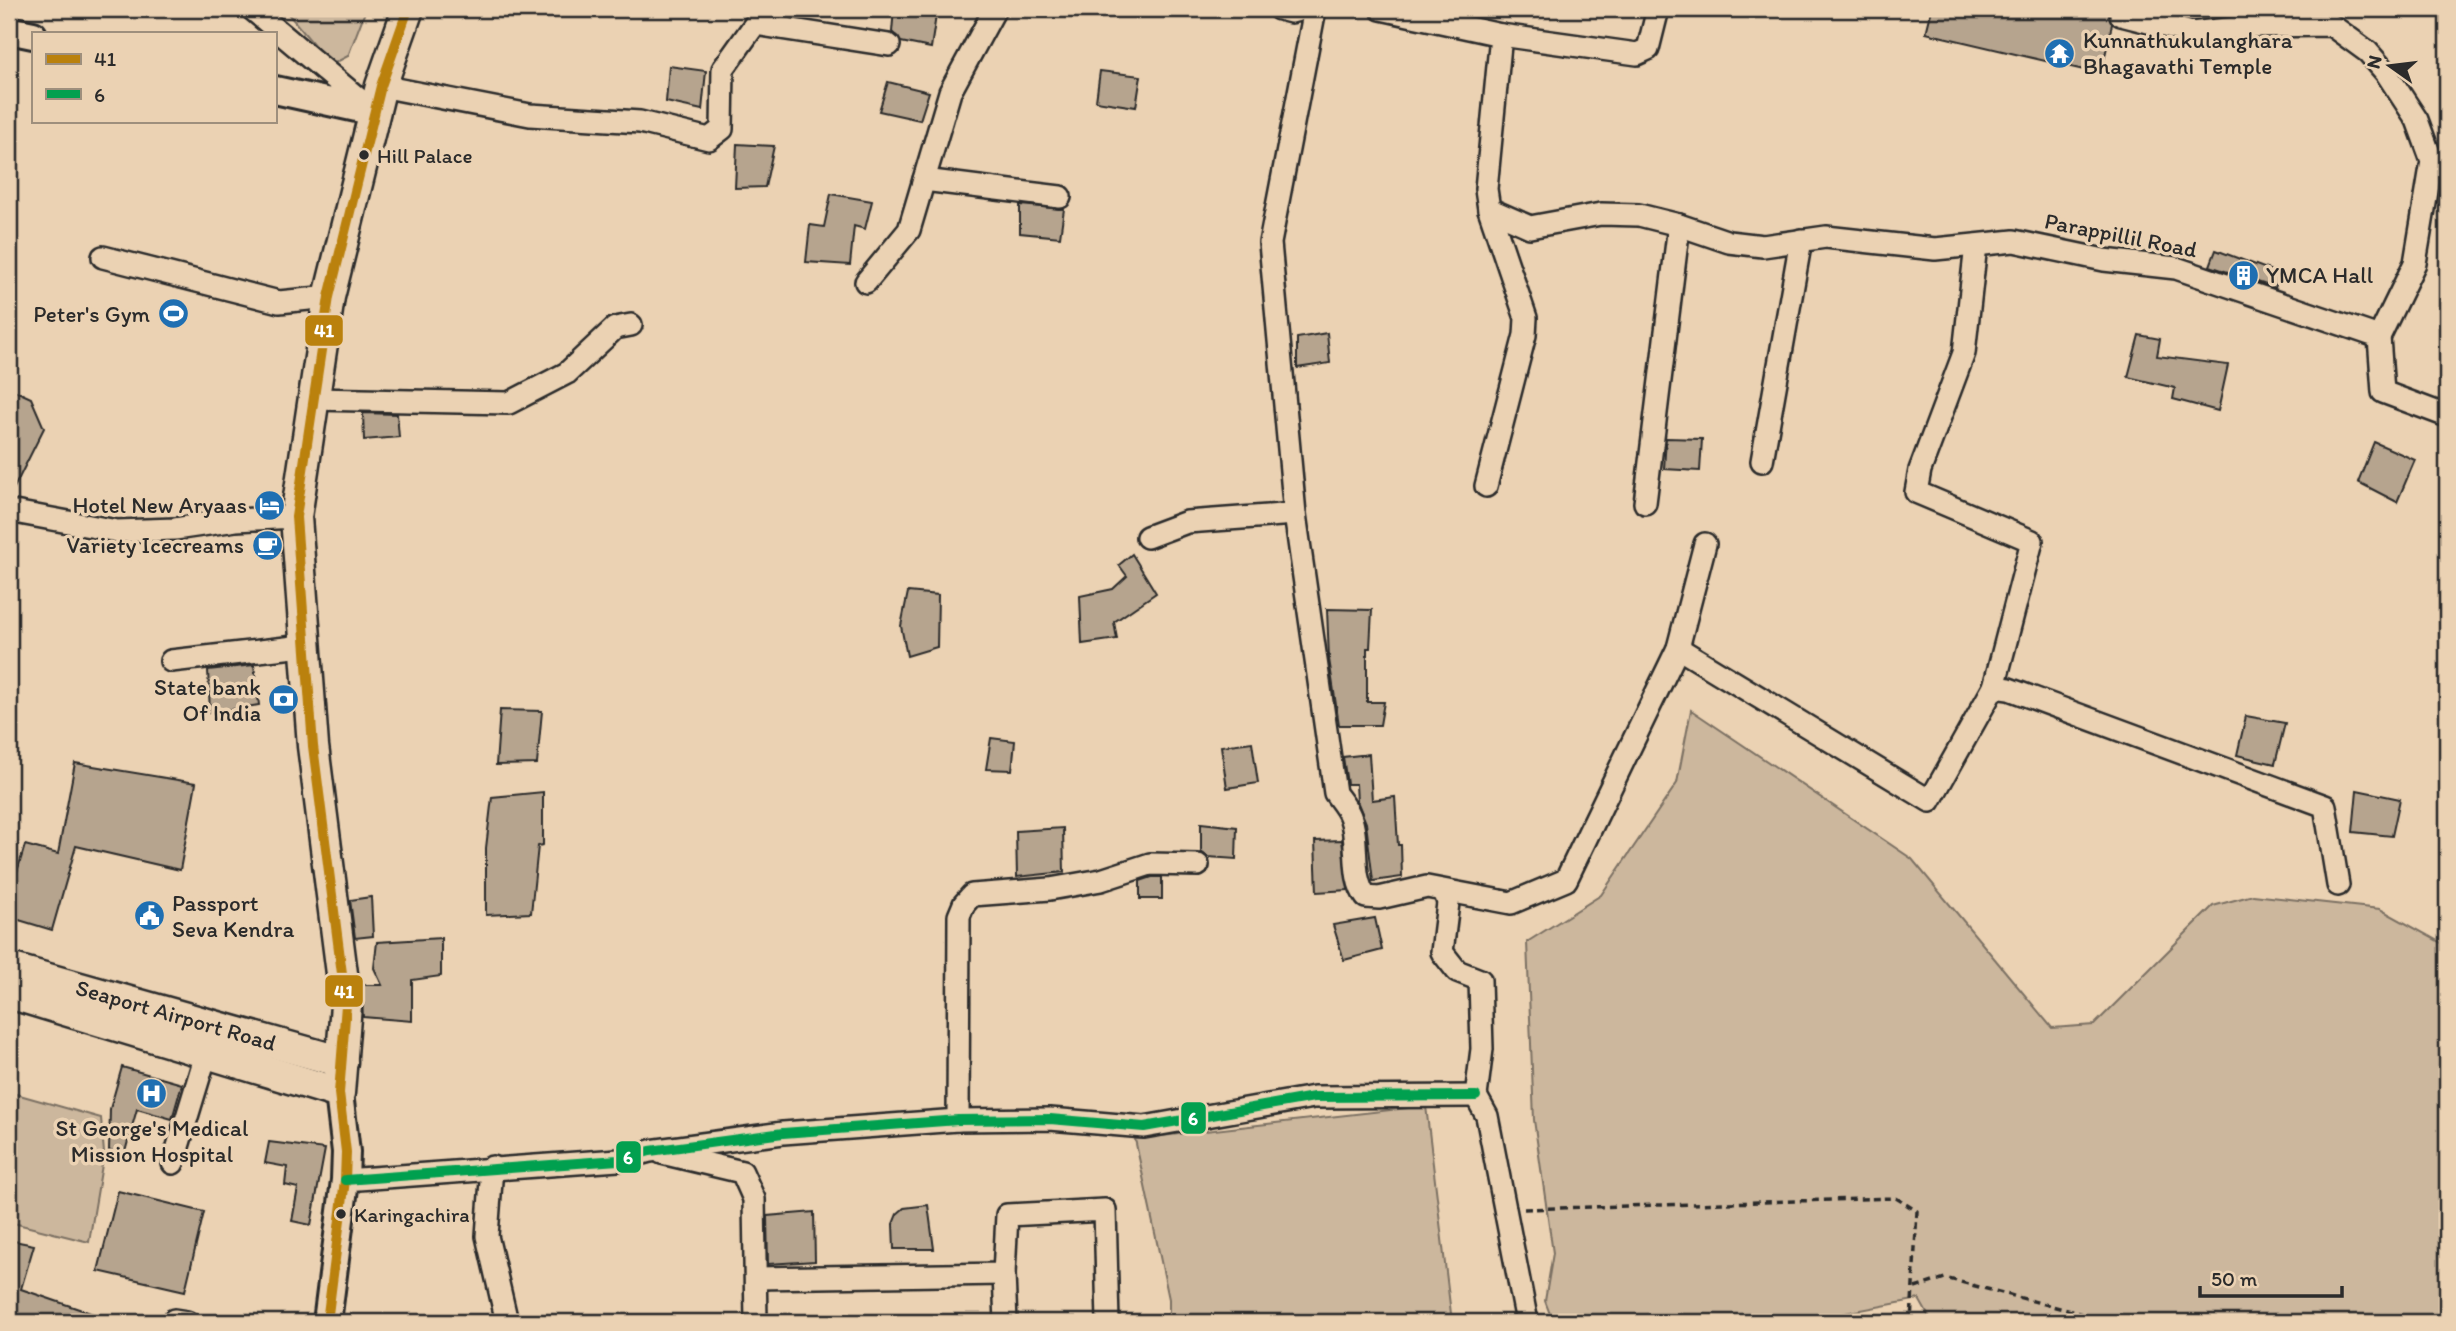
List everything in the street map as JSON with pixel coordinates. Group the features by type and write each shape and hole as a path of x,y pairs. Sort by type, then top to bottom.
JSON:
{"highway":[{"path":"339,1093 346,1005 303,646 296,517 329,297 378,99 408,9"},
{"name":"Seaport Airport Road","path":"9,968 342,1062"},
{"name":"Seaport Airport Road","path":"9,993 339,1093"}],"main road":[{"path":"9,30 32,36"},
{"path":"276,90 378,99"},
{"path":"327,1322 345,1180 346,1152 339,1093"}],"street":[{"path":"252,9 378,99 530,115 640,122 709,139 722,130 723,69 755,24 889,45"},
{"path":"866,282 909,230 950,92 995,9"},
{"path":"1279,9 1291,12 1302,9"},
{"path":"1315,9 1311,44 1280,179 1270,243 1295,513 1335,793 1350,816 1357,848 1359,887 1366,897 1379,898 1427,887 1445,893 1511,903 1566,880 1678,648 1704,544"},
{"path":"1381,9 1501,36 1637,54 1647,49 1658,9"},
{"path":"2122,9 2121,15 2192,33 2252,26 2331,25 2368,52 2387,74 2417,120 2432,161 2415,263 2379,337 2383,393 2447,416"},
{"path":"1486,486 1525,335 1526,318 1489,209 1486,189 1501,36"},
{"path":"924,180 1060,197"},
{"name":"Parappillil Road","path":"1489,209 1530,227 1601,214 1639,215 1730,242 1763,246 1826,237 1935,249 2014,241 2105,260 2176,268 2379,337"},
{"path":"1645,503 1679,225"},
{"path":"1762,461 1801,240"},
{"path":"1678,648 1930,801 1994,687 2032,541 1916,492 1920,470 1964,353 1976,245"},
{"path":"103,257 279,302 329,297"},
{"path":"312,399 509,403 567,373 615,328 631,325"},
{"path":"9,511 117,531 175,529 236,520 296,517"},
{"path":"1147,537 1187,523 1295,513"},
{"path":"172,661 303,646"},
{"path":"1994,687 2009,690 2325,806 2338,886"},
{"path":"958,1120 959,916 972,895 1049,889 1101,880 1150,864 1198,865"},
{"path":"1445,893 1448,903 1442,952 1457,971 1480,980 1482,1049 1476,1096 1487,1116 1527,1322"},
{"path":"9,1006 46,1017 104,1023"},
{"path":"173,1163 207,1051"},
{"path":"345,1180 492,1167 618,1160 650,1151 783,1132 958,1120 1050,1119 1144,1127 1314,1097 1476,1096"},
{"path":"650,1151 742,1172 754,1199 756,1322"},
{"path":"492,1167 487,1236 508,1322"},
{"path":"1006,1322 1004,1274 1007,1215 1105,1210 1108,1322"},
{"path":"757,1278 1004,1274"}],"path":[{"path":"1504,1209 1896,1198 1917,1211 1915,1288 1911,1322"},
{"path":"1915,1288 1945,1278 2113,1322"}],"shaded area":[{"path":"284,9 366,9 348,56 331,65"},
{"path":"1691,710 1912,859 2052,1028 2094,1025 2213,906 2253,895 2380,909 2447,946 2447,1322 1932,1322 1919,1299 1797,1322 1553,1322 1545,1301 1553,1253 1534,1120 1527,942 1601,895 1677,783"},
{"path":"16,1094 101,1118 104,1153 89,1242 9,1222 9,1129"},
{"path":"1426,1106 1452,1322 1169,1322 1169,1299 1135,1139"}],"building":[{"path":"894,9 937,9 931,48 901,42 892,32"},
{"name":"Kunnathukulanghara Bhagavathi Temple","path":"1932,9 2109,9 2112,24 2101,74 1926,33"},
{"path":"669,66 706,71 702,110 666,102"},
{"path":"1100,71 1141,76 1136,107 1096,101"},
{"path":"888,82 929,92 920,120 879,111"},
{"path":"737,144 774,146 765,187 735,188"},
{"path":"831,194 872,201 865,229 854,226 850,265 806,262 810,225 824,227"},
{"path":"1020,205 1064,209 1060,237 1020,233"},
{"path":"2216,250 2280,274 2275,288 2210,266"},
{"path":"1327,333 1330,363 1297,368 1297,338"},
{"path":"2139,335 2160,339 2157,356 2228,365 2218,411 2173,399 2175,388 2128,377"},
{"path":"9,388 31,398 44,428 9,498"},
{"path":"363,413 397,414 399,437 364,440"},
{"path":"1666,438 1702,439 1700,471 1664,469"},
{"path":"2374,442 2415,460 2397,502 2358,482"},
{"path":"1132,554 1156,593 1114,622 1117,639 1082,644 1080,596 1113,589 1127,576 1119,565"},
{"path":"908,592 938,595 937,647 907,656 901,626"},
{"path":"1327,609 1372,610 1370,648 1367,648 1367,702 1384,702 1380,725 1339,725 1329,659"},
{"path":"254,665 259,705 210,713 208,670"},
{"path":"500,710 542,711 537,764 496,765"},
{"path":"2246,716 2285,723 2275,764 2237,755"},
{"path":"991,738 1015,741 1012,770 986,769"},
{"path":"1252,742 1258,783 1227,788 1221,746"},
{"path":"1369,754 1372,800 1395,797 1402,877 1373,881 1366,823 1357,801 1356,784 1347,784 1343,757"},
{"path":"75,763 196,783 180,870 76,846 52,930 9,917 9,899 25,845 58,854"},
{"path":"2357,790 2400,799 2392,836 2353,832"},
{"path":"543,792 543,845 538,846 531,913 486,915 486,848 492,797"},
{"path":"1201,823 1237,827 1236,859 1208,857 1201,852"},
{"path":"1063,828 1064,872 1017,877 1016,831"},
{"path":"1342,840 1348,890 1317,892 1315,841"},
{"path":"1162,877 1162,899 1140,899 1140,881"},
{"path":"371,897 373,936 355,938 350,900"},
{"path":"1375,918 1382,950 1344,960 1333,925"},
{"path":"441,938 441,976 412,980 412,1021 363,1017 361,985 382,985 374,968 377,942"},
{"path":"122,1067 182,1084 172,1119 137,1109 123,1159 109,1150 110,1109"},
{"path":"269,1142 325,1149 311,1225 292,1221 298,1188 285,1185 287,1167 265,1163"},
{"path":"118,1191 204,1212 185,1291 98,1271"},
{"path":"928,1205 934,1249 894,1249 893,1224 897,1214 904,1208"},
{"path":"814,1212 815,1261 768,1264 767,1216"},
{"path":"9,1240 34,1245 21,1289 111,1322 9,1322"}],"transit line":[{"name":"41","path":"327,1322 345,1180 346,1152 339,1093 346,1005 313,746 296,517 329,297 381,86 408,9"},
{"name":"6","path":"345,1180 618,1160 650,1151 783,1133 958,1120 1050,1119 1144,1127 1314,1097 1476,1096"}],"place":[{"name":"Kunnathukulanghara Bhagavathi Temple","path":"2060,53"},
{"name":"Hill Palace","path":"364,155"},
{"name":"YMCA Hall","path":"2243,275"},
{"name":"Peter's Gym","path":"173,314"},
{"name":"Hotel New Aryaas","path":"270,505"},
{"name":"Variety Icecreams","path":"267,545"},
{"name":"State bank Of India","path":"284,700"},
{"name":"Passport Seva Kendra","path":"149,916"},
{"name":"St George's Medical Mission Hospital","path":"152,1094"},
{"name":"Karingachira","path":"341,1214"}]}
